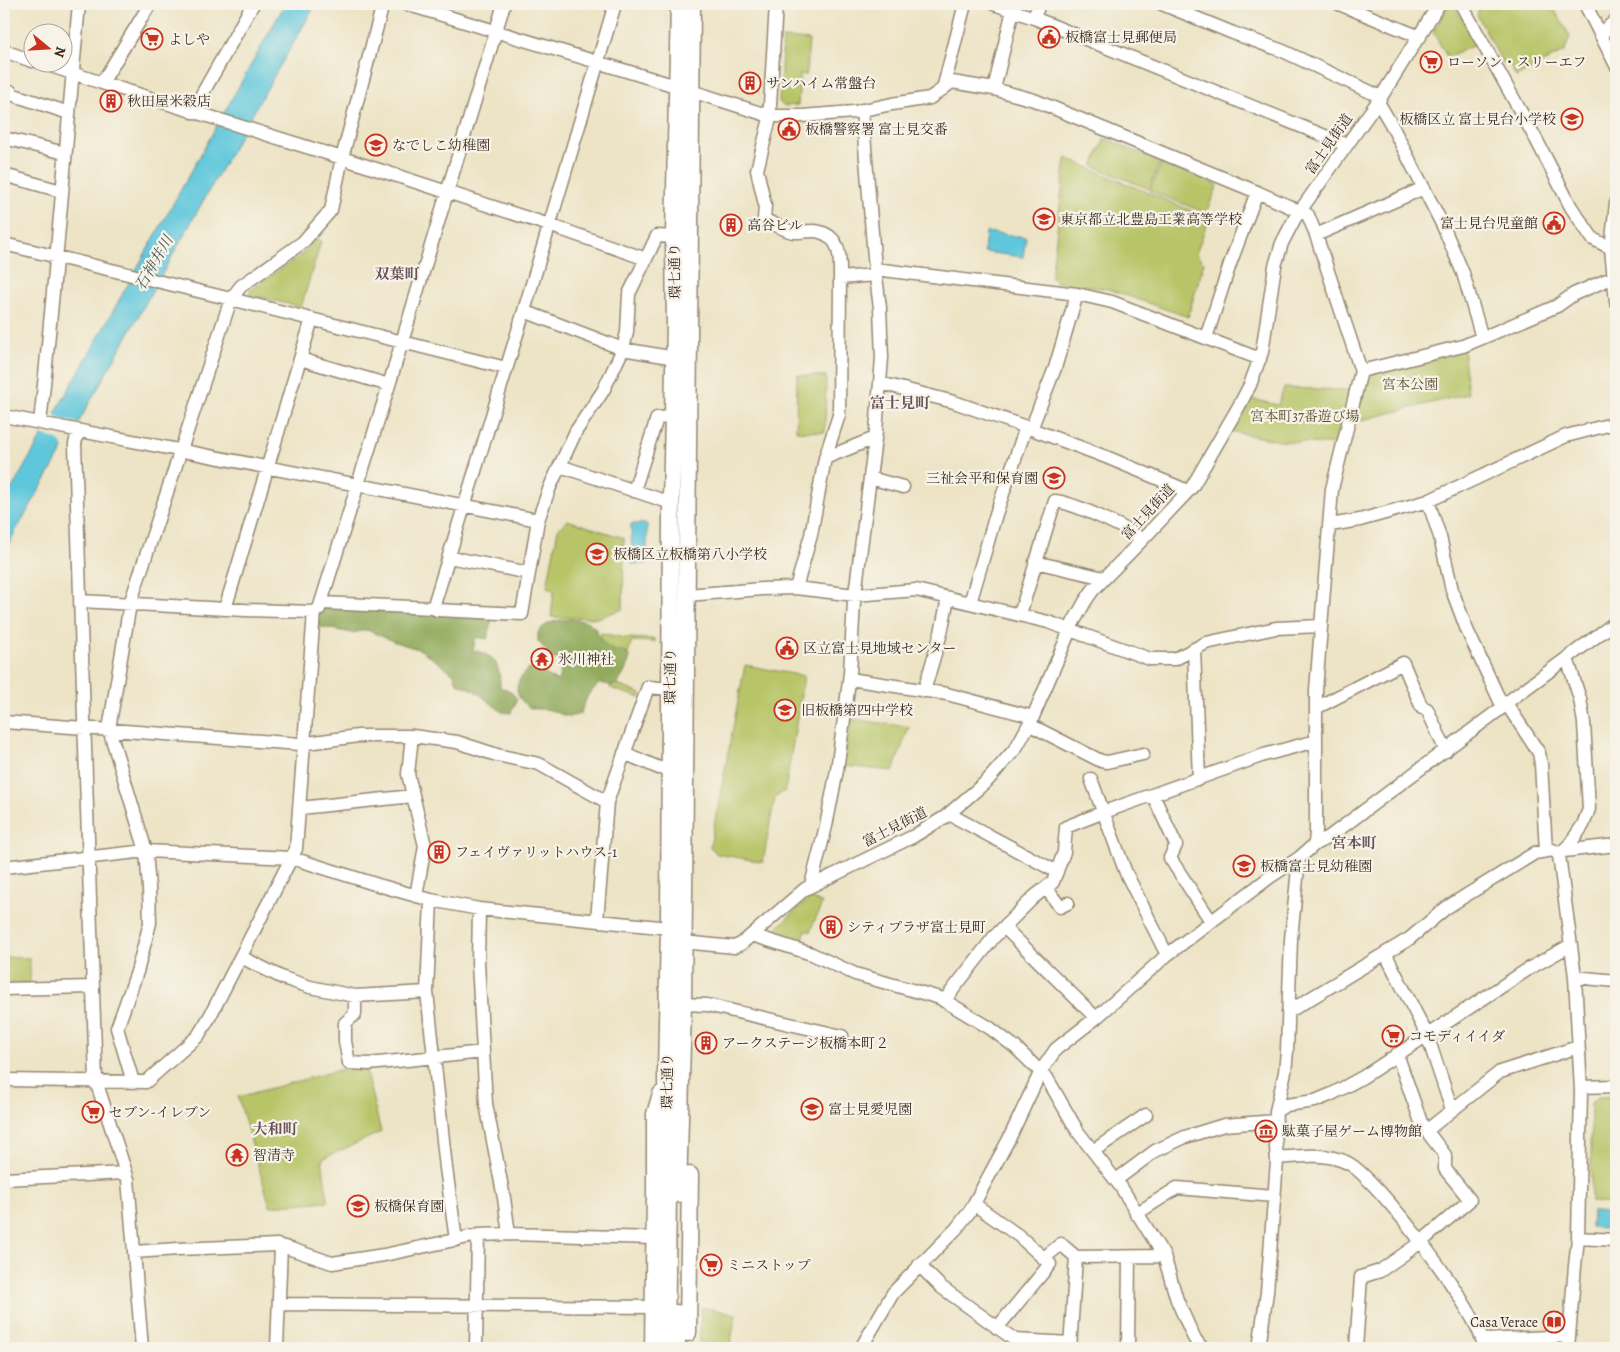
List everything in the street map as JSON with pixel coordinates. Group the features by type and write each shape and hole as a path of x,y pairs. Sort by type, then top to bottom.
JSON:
{"main road":[{"name":"環七通り","path":"666,1348 682,1053 687,595 685,89 679,4"},
{"name":"環七通り","path":"677,1348 673,1194 666,1073 669,928 671,503 674,237 692,4"},
{"path":"682,1053 690,1110 688,1348"},
{"path":"653,1348 655,1114 666,1073"}],"street":[{"path":"42,424 61,191 79,4"},
{"path":"102,83 150,4"},
{"path":"192,112 253,4"},
{"path":"133,1082 117,1028 138,972 150,924 146,851 109,729 130,604 232,299 241,286 303,242 331,210 342,158 382,4"},
{"path":"411,4 770,116 802,116 854,112 930,98 952,82 994,89 1034,100 1308,215 1361,371 1332,489 1316,690 1316,830 1314,844"},
{"path":"4,1080 146,1082 198,1036 210,1018 292,858 296,849 304,743 318,607 389,385 504,4"},
{"path":"433,608 616,4"},
{"path":"776,4 770,116 757,170 765,205 764,220 792,232 820,232 833,239 840,255 839,415 825,458 811,534 796,588"},
{"path":"943,89 965,4"},
{"path":"994,4 1034,18 1347,145"},
{"path":"1034,18 1038,4"},
{"path":"1162,4 1283,51 1379,99 1443,226 1463,273 1482,338"},
{"path":"1339,4 1420,37"},
{"name":"富士見街道","path":"683,942 734,947 752,935 799,893 811,885 914,836 949,814 987,781 1010,756 1022,740 1032,721 1070,630 1089,594 1188,491 1239,406 1260,359 1275,266 1287,232 1379,99 1420,37 1439,4"},
{"path":"1461,4 1537,141 1571,207 1593,239 1611,248"},
{"path":"1585,4 1616,65"},
{"path":"994,89 1013,10"},
{"path":"1601,34 1616,20"},
{"path":"4,51 22,57"},
{"path":"66,72 342,158 549,225 646,259"},
{"path":"4,89 10,90 14,95 69,114"},
{"path":"811,885 826,826 837,770 850,679 855,595 875,438 882,358 880,308 875,272 862,110"},
{"path":"4,138 65,152"},
{"path":"4,175 61,191"},
{"path":"1316,234 1424,188"},
{"path":"1206,338 1230,264 1257,192"},
{"path":"1616,203 1611,248 1616,302"},
{"path":"80,601 225,609 318,607 433,608 437,610 522,614 538,520 550,487 576,432 603,391 623,349 627,332 629,294 657,236 674,237"},
{"path":"4,244 506,368"},
{"path":"840,278 875,272 1077,294 1112,302 1260,359"},
{"path":"1361,371 1463,346 1557,306 1574,294 1615,283"},
{"path":"970,603 996,514 1029,428 1055,368 1077,294"},
{"path":"524,311 623,349 674,358"},
{"path":"225,609 269,468 312,319"},
{"path":"300,359 389,385"},
{"path":"880,383 954,402 1029,428 1112,459 1188,491"},
{"path":"4,416 538,520"},
{"path":"634,491 657,418 673,417"},
{"path":"1330,525 1360,520 1428,501 1566,436 1616,423"},
{"path":"77,431 75,444 96,1081 126,1173 142,1348"},
{"path":"825,458 875,438"},
{"path":"560,466 671,503"},
{"path":"870,478 904,487"},
{"path":"1020,614 1055,501 1095,515 1135,534 1142,540"},
{"path":"1428,501 1440,537 1452,590 1467,630 1500,701 1506,703 1539,753 1546,851"},
{"path":"449,557 529,573"},
{"path":"1035,562 1104,578"},
{"path":"687,595 796,588 855,595 916,590 1020,614 1150,659 1174,658 1206,643 1276,628 1321,626"},
{"path":"924,691 941,633 948,598"},
{"path":"861,1348 893,1293 956,1229 974,1204 1009,1138 1041,1070 1056,1049 1096,1018 1167,955 1211,921 1299,858 1314,844 1329,837 1446,751 1506,703 1616,622"},
{"path":"1194,649 1198,779"},
{"path":"1277,1158 1325,1156 1347,1163 1359,1170 1377,1189 1443,1270 1472,1317 1484,1344 1568,1342 1578,1238 1581,1087 1575,977 1561,853 1584,825 1589,809 1584,724 1580,699 1567,658"},
{"path":"1316,708 1403,663 1422,708 1427,709 1446,751"},
{"path":"850,679 947,694 982,702 1032,721 1101,761 1106,762 1143,754"},
{"path":"597,920 607,802 648,687 670,689"},
{"path":"4,722 300,744 358,736 412,736 457,742 497,755 539,764 607,802"},
{"path":"412,736 408,774 425,846 416,896"},
{"path":"944,1001 994,937 1034,897 1054,882 1064,852 1066,827 1264,755 1316,741"},
{"path":"624,753 659,768 669,768"},
{"path":"1091,779 1126,873 1167,955"},
{"path":"1153,795 1176,845 1170,858 1211,921"},
{"path":"300,808 413,796"},
{"path":"949,814 1057,872"},
{"path":"1288,1012 1409,939 1446,908 1535,853 1553,850 1561,853 1616,845"},
{"path":"4,868 146,851 292,858 432,900 479,909 669,928 683,942"},
{"path":"1259,1348 1267,1292 1277,1158 1276,1116 1285,1072 1291,938 1299,858"},
{"path":"1047,888 1060,907 1068,903"},
{"path":"432,900 427,992 446,1168 456,1240"},
{"path":"479,909 478,963 486,1104 509,1234"},
{"path":"1004,927 1096,1018"},
{"path":"752,935 812,954 855,974 940,998 990,1028 1041,1070 1048,1078 1078,1132 1116,1180 1164,1256 1177,1300 1194,1338 1202,1348"},
{"path":"1116,1180 1155,1151 1185,1136 1224,1125 1276,1116 1286,1105 1315,1101 1332,1094 1363,1077 1530,968 1571,945"},
{"path":"1385,954 1427,1035 1452,1110"},
{"path":"241,957 283,978 355,996 427,992"},
{"path":"1575,977 1616,981"},
{"path":"4,989 92,987"},
{"path":"355,996 355,1014 345,1023 345,1041 349,1063 369,1064 483,1052"},
{"path":"683,1004 707,1005 842,1036"},
{"path":"1426,1131 1500,1072 1578,1046"},
{"path":"1356,1348 1361,1277 1380,1272 1421,1242 1470,1200 1445,1169 1444,1155 1422,1125 1397,1054"},
{"path":"1581,1087 1616,1086"},
{"path":"1093,1151 1146,1115"},
{"path":"4,1179 126,1173"},
{"path":"1136,1214 1177,1188 1274,1196"},
{"path":"974,1204 1019,1236 1050,1264 997,1328"},
{"path":"134,1252 277,1245 332,1263 384,1255 478,1236 509,1234 655,1238"},
{"path":"476,1348 478,1236"},
{"path":"1578,1238 1616,1240"},
{"path":"1044,1258 1061,1244 1076,1257 1164,1256"},
{"path":"278,1348 281,1246"},
{"path":"919,1265 941,1287 1015,1340 1071,1346 1076,1257"},
{"path":"1128,1348 1129,1257"},
{"path":"279,1304 653,1307"}],"green space":[{"path":"1449,4 1453,4 1477,44 1447,57 1433,32"},
{"path":"1481,4 1546,4 1554,9 1570,36 1565,51 1516,77 1508,62 1503,64 1477,15"},
{"path":"783,38 809,40 806,75 800,75 798,105 784,106 779,102"},
{"path":"1105,138 1160,162 1149,189 1093,166"},
{"path":"1066,158 1206,217 1208,220 1196,254 1204,262 1188,317 1108,289 1055,282 1051,278"},
{"path":"1162,162 1218,185 1206,213 1150,191"},
{"path":"317,238 321,242 301,307 250,295 250,290 300,256"},
{"name":"宮本公園","path":"1463,346 1468,394 1350,423 1361,371"},
{"path":"797,375 826,376 825,432 796,431"},
{"name":"宮本町37番遊び場","path":"1284,388 1353,390 1340,445 1280,441 1229,431 1248,398 1278,405"},
{"path":"567,520 624,538 623,609 597,618 551,617 554,590 547,587 558,529"},
{"path":"324,607 493,615 487,639 476,637 473,650 487,655 495,662 499,672 500,687 511,692 517,699 511,713 502,712 474,690 457,683 454,674 421,650 395,642 367,630 352,633 316,626 319,613"},
{"path":"572,619 589,622 595,628 602,642 608,647 615,651 623,651 630,656 625,672 614,686 600,683 588,695 580,714 568,716 550,710 530,708 518,694 517,686 521,677 527,670 535,668 558,681 563,662 552,658 538,641 538,632 545,625"},
{"path":"601,633 625,638 655,639 655,642 632,641 618,685 641,694 640,698 610,688 611,684 588,675"},
{"path":"745,665 804,676 785,791 775,797 763,862 717,854 710,847"},
{"path":"851,719 909,727 893,771 843,766"},
{"path":"810,898 822,903 810,932 806,930 802,940 776,933 775,929"},
{"path":"4,957 30,958 30,983 4,983"},
{"path":"350,1067 365,1068 381,1132 322,1159 328,1201 270,1206 238,1097"},
{"path":"1616,1096 1616,1204 1591,1202 1591,1103 1597,1097"},
{"path":"701,1307 736,1314 730,1347 699,1348"}],"water":[{"name":"石神井川","path":"285,4 316,4 11,539 4,563 4,502"},
{"path":"986,232 1026,237 1023,257 984,252"},
{"path":"631,524 647,524 647,564 632,564"},
{"path":"1592,1211 1616,1213 1616,1229 1591,1227"}],"pier":[{"path":"53,412 58,418 79,424 65,449 60,442 51,437 40,435"}],"place":[{"name":"板橋富士見郵便局","path":"1049,37"},
{"name":"よしや","path":"152,39"},
{"name":"ローソン・スリーエフ","path":"1431,62"},
{"name":"サンハイム常盤台","path":"750,83"},
{"name":"秋田屋米穀店","path":"111,101"},
{"name":"板橋区立 富士見台小学校","path":"1572,119"},
{"name":"板橋警察署 富士見交番","path":"789,129"},
{"name":"なでしこ幼稚園","path":"376,145"},
{"name":"東京都立北豊島工業高等学校","path":"1044,219"},
{"name":"富士見台児童館","path":"1554,223"},
{"name":"高谷ビル","path":"731,225"},
{"name":"三祉会平和保育園","path":"1054,478"},
{"name":"板橋区立板橋第八小学校","path":"597,554"},
{"name":"区立富士見地域センター","path":"787,648"},
{"name":"氷川神社","path":"542,659"},
{"name":"旧板橋第四中学校","path":"785,710"},
{"name":"フェイヴァリットハウス-1","path":"439,852"},
{"name":"板橋富士見幼稚園","path":"1244,866"},
{"name":"シティプラザ富士見町","path":"831,927"},
{"name":"コモディイイダ","path":"1393,1036"},
{"name":"アークステージ板橋本町２","path":"706,1043"},
{"name":"富士見愛児園","path":"812,1109"},
{"name":"セブン-イレブン","path":"93,1112"},
{"name":"駄菓子屋ゲーム博物館","path":"1266,1131"},
{"name":"智清寺","path":"237,1155"},
{"name":"板橋保育園","path":"358,1206"},
{"name":"ミニストップ","path":"711,1265"},
{"name":"Casa Verace","path":"1554,1322"}],"district":[{"name":"双葉町","path":"397,274"},
{"name":"富士見町","path":"900,403"},
{"name":"宮本町","path":"1354,843"},
{"name":"大和町","path":"275,1129"}]}
